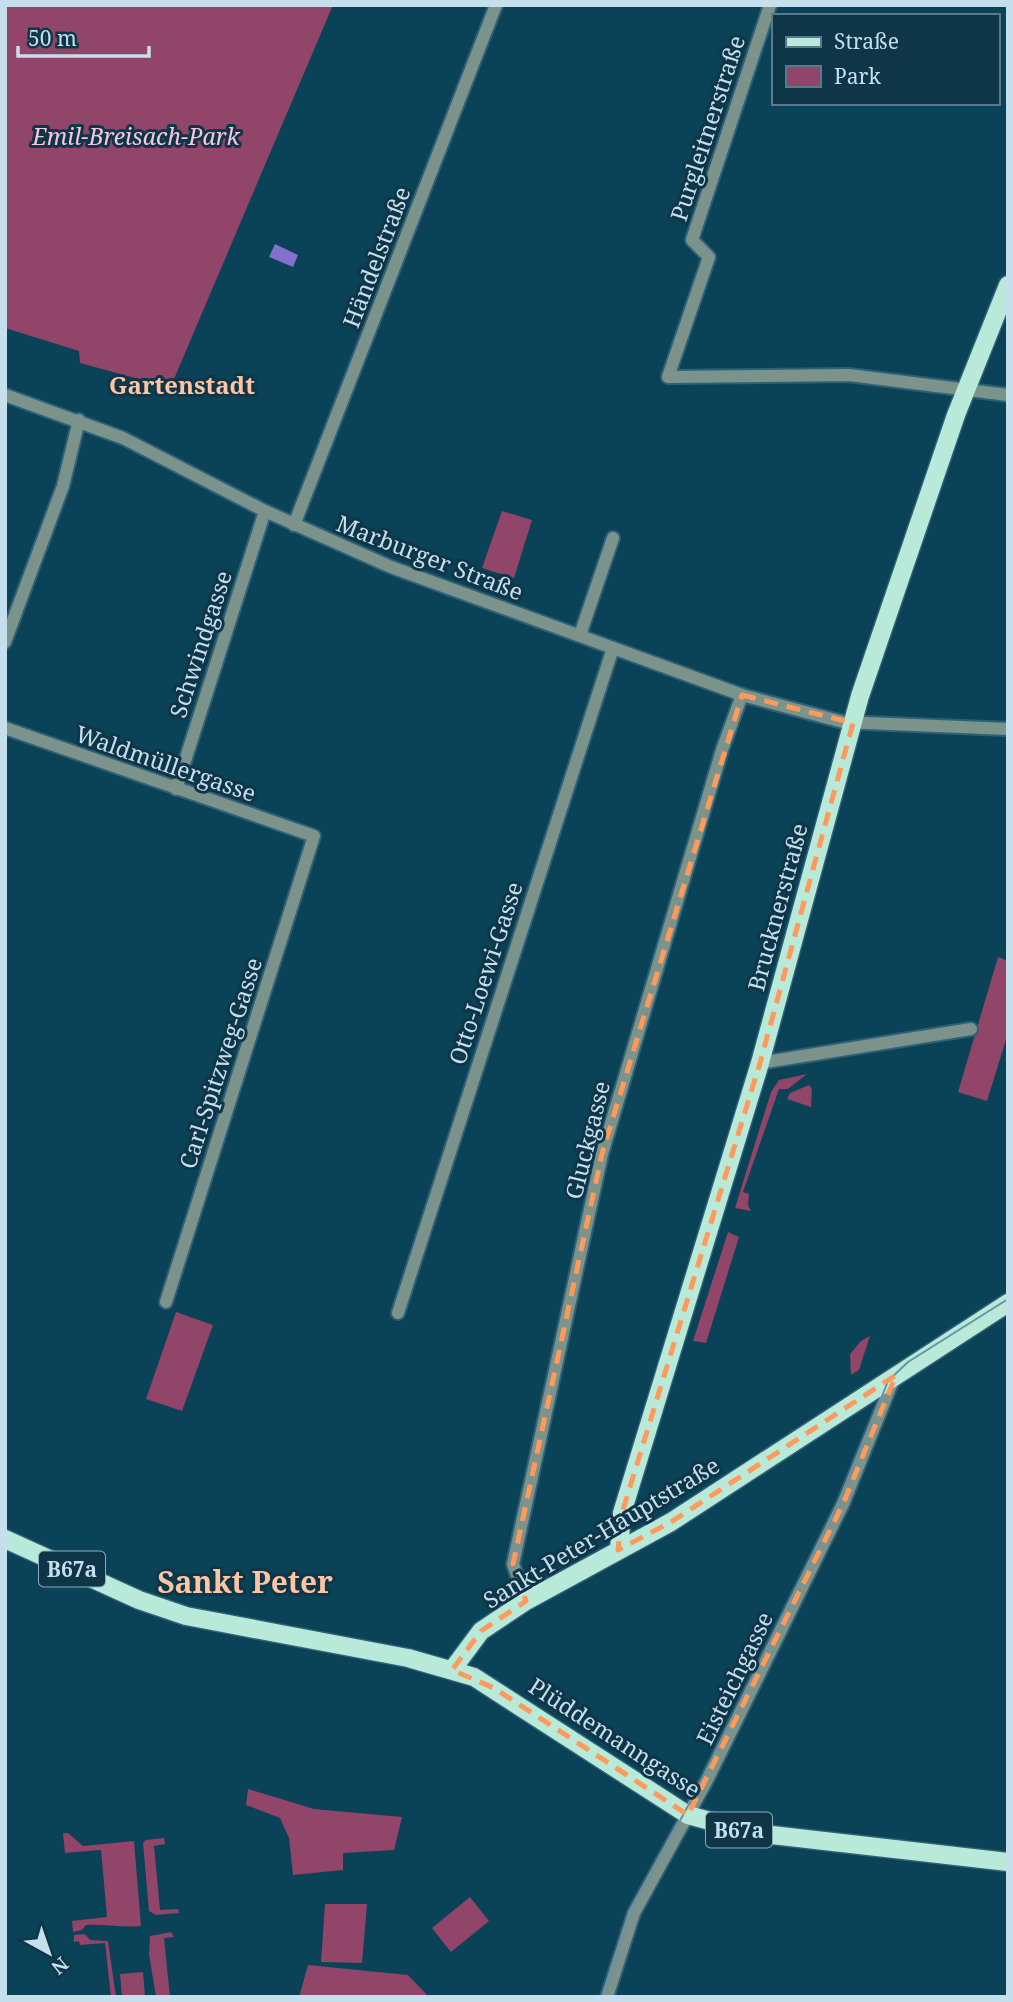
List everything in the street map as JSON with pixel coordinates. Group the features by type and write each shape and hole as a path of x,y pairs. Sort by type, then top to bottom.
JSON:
{"main road":[{"name":"Brucknerstraße","path":"619,1550 622,1513 760,1063 853,723 905,560 966,388 1008,285"},
{"name":"Sankt-Peter-Hauptstraße","path":"452,1670 481,1631 526,1601 671,1522 1008,1303"},
{"name":"B67a","path":"5,1539 139,1600 186,1616 337,1643 452,1670"},
{"name":"Plüddemanngasse","path":"452,1670 494,1688 688,1815 754,1833 1008,1862"}],"street":[{"name":"Händelstraße","path":"294,525 496,5"},
{"name":"Purgleitnerstraße","path":"769,5 692,240 709,257 668,377 849,375 966,388"},
{"path":"966,388 1008,395"},
{"name":"Marburger Straße","path":"5,395 123,438 294,525 457,593 742,695 836,721 1008,729"},
{"path":"5,642 62,486 79,420"},
{"name":"Schwindgasse","path":"176,789 265,511"},
{"path":"580,635 613,538"},
{"name":"Otto-Loewi-Gasse","path":"398,1313 613,648"},
{"name":"Gluckgasse","path":"526,1601 513,1564 602,1154 722,750 742,695"},
{"name":"Waldmüllergasse","path":"5,728 314,836"},
{"name":"Carl-Spitzweg-Gasse","path":"166,1302 314,836"},
{"path":"760,1063 971,1029"},
{"name":"Eisteichgasse","path":"607,1997 634,1913 688,1815 843,1504 896,1375"}],"highlighted area":[{"path":"742,695 853,723 760,1063 622,1513 618,1550 671,1522 896,1375 843,1504 688,1815 494,1688 452,1670 481,1631 526,1601 513,1564 602,1154"}],"green space":[{"name":"Emil-Breisach-Park","path":"5,5 333,5 174,379 157,384 80,363 79,351 5,328"},
{"path":"502,511 532,520 514,578 482,568"},
{"path":"998,957 1008,961 1008,1033 987,1101 958,1092"},
{"path":"807,1074 788,1089 779,1089 743,1192 749,1194 748,1205 751,1211 735,1208 771,1092 779,1080"},
{"path":"809,1085 812,1089 811,1107 787,1099 790,1093"},
{"path":"728,1232 739,1237 706,1343 693,1341"},
{"path":"176,1312 213,1325 182,1411 146,1399"},
{"path":"870,1336 859,1370 851,1375 850,1354 861,1341"},
{"path":"248,1789 314,1809 402,1817 394,1850 343,1853 343,1870 293,1875 289,1838 280,1818 246,1805"},
{"path":"63,1833 68,1833 83,1846 134,1841 141,1926 86,1925 82,1930 73,1932 72,1921 107,1917 101,1850 65,1853"},
{"path":"164,1838 165,1844 154,1846 160,1910 178,1909 179,1913 156,1915 149,1911 143,1843 146,1840"},
{"path":"470,1897 489,1921 451,1952 432,1928"},
{"path":"325,1904 367,1904 362,1963 321,1962"},
{"path":"171,1932 174,1937 164,1938 170,1997 156,1997 149,1954 150,1936"},
{"path":"85,1934 90,1940 108,1941 116,1997 111,1997 105,1943 80,1945 79,1941 74,1942 74,1935"},
{"path":"308,1965 408,1975 429,1997 299,1997"},
{"path":"143,1972 145,1997 122,1997 120,1974"}],"shaded area":[{"path":"275,244 298,255 293,267 269,257"}],"tram line":[{"path":"604,1997 631,1911 714,1758 840,1503 888,1381 908,1362 1008,1299"}],"district":[{"name":"Gartenstadt","path":"182,384"},
{"name":"Sankt Peter","path":"245,1581"}]}
